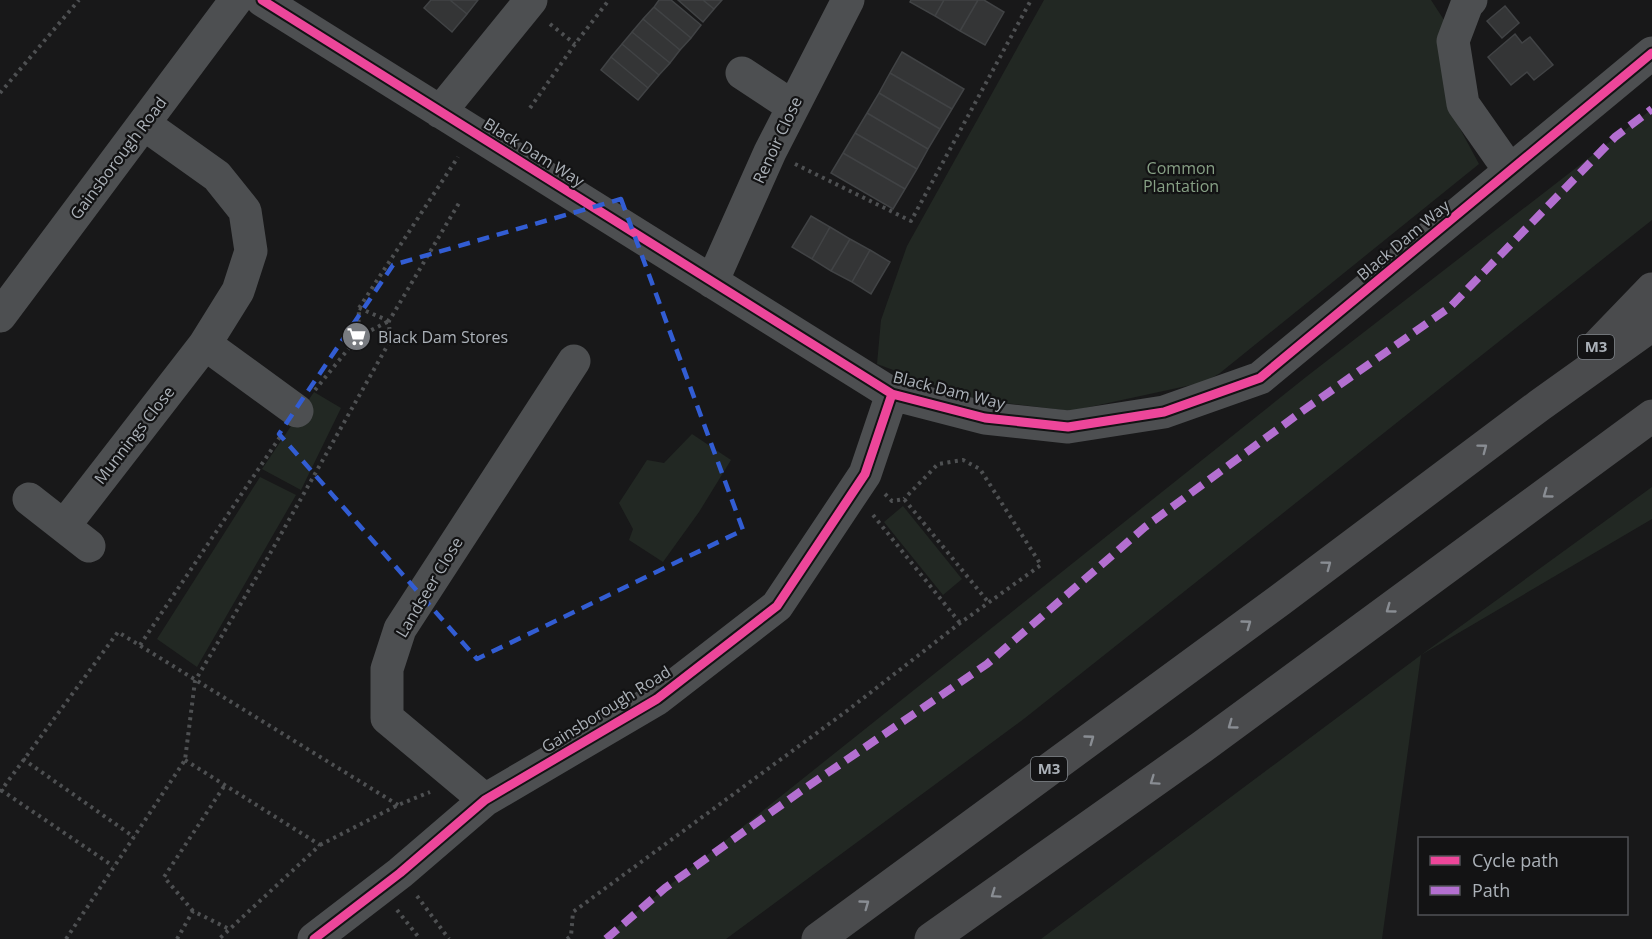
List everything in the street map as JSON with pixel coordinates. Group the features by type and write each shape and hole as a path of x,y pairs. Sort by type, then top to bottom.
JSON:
{"highway":[{"name":"M3","path":"1540,405 1652,289"},
{"name":"M3","path":"818,939 1280,600 1540,405 1652,325"},
{"path":"931,939 1202,747 1652,416"},
{"path":"1594,460 1652,426"}],"street":[{"name":"Gainsborough Road","path":"0,316 236,0"},
{"name":"Black Dam Way","path":"262,0 440,112 475,131 892,394 985,418 1068,427 1164,412 1260,378 1652,52"},
{"path":"440,112 531,0"},
{"name":"Renoir Close","path":"712,282 792,106 848,0"},
{"path":"1471,0 1467,4 1453,41 1463,104 1510,171"},
{"path":"742,73 792,106"},
{"name":"Munnings Close","path":"29,499 76,536 238,291 251,251 245,212 217,176 144,124"},
{"path":"205,344 297,411"},
{"name":"Landseer Close","path":"473,790 387,718 387,669 400,628 574,361"},
{"name":"Gainsborough Road","path":"314,939 400,873 473,790 657,699 777,606 859,483 892,394"}],"path":[{"path":"0,93 79,0"},
{"path":"530,108 609,0"},
{"path":"770,152 911,221 1031,0"},
{"path":"358,337 359,308 475,131"},
{"path":"140,645 297,411 358,337 389,321 459,203"},
{"path":"359,308 389,321"},
{"path":"66,939 185,760 195,681 390,341 389,321"},
{"path":"567,939 572,936 573,912 1041,565 980,469 963,460 938,464 904,499 892,501 859,483"},
{"path":"859,483 960,623"},
{"path":"904,499 989,603"},
{"path":"114,866 0,791 118,632 398,805"},
{"path":"23,759 134,837"},
{"path":"185,760 320,845"},
{"path":"225,785 164,877 194,911 230,929"},
{"path":"219,939 320,845 398,805 473,790"},
{"path":"400,873 449,939"},
{"path":"177,939 194,911"}],"highlighted area":[{"path":"621,199 743,530 477,659 279,434 393,265"}],"green space":[{"name":"Common Plantation","path":"1044,0 1431,0 1444,20 1451,112 1479,164 1220,373 1205,382 1071,411 972,399 877,364 881,320 907,246"},
{"path":"1652,109 1652,220 1025,718 726,939 602,939 1306,377"},
{"path":"314,392 341,408 301,490 262,469"},
{"path":"692,434 731,460 699,512 663,562 629,540 633,529 619,503 647,460 664,463"},
{"path":"260,477 296,495 197,667 157,639"},
{"path":"1652,487 1652,519 1421,655"},
{"path":"903,506 962,579 943,595 884,522"},
{"path":"1421,655 1382,939 1041,939"}],"building":[{"path":"431,0 450,0 467,14 452,32 424,8"},
{"path":"450,0 478,0 467,14"},
{"path":"659,0 671,0 701,25 691,38 654,7"},
{"path":"678,0 703,0 714,9 703,22"},
{"path":"703,0 722,0 714,9"},
{"path":"911,0 944,0 935,16 910,2"},
{"path":"944,0 978,0 960,31 935,16"},
{"path":"978,0 984,0 1004,12 985,45 960,31"},
{"path":"1505,6 1519,23 1502,38 1487,21"},
{"path":"654,7 691,38 680,50 643,19"},
{"path":"643,19 680,50 670,63 632,32"},
{"path":"632,32 670,63 659,75 622,44"},
{"path":"1515,34 1522,43 1530,37 1553,65 1534,80 1527,72 1511,85 1488,57"},
{"path":"622,44 659,75 648,88 611,57"},
{"path":"902,52 964,89 952,109 890,73"},
{"path":"611,57 648,88 638,100 601,70"},
{"path":"890,73 952,109 940,129 879,93"},
{"path":"879,93 940,129 928,149 867,113"},
{"path":"867,113 928,149 917,169 855,133"},
{"path":"855,133 917,169 905,189 843,153"},
{"path":"843,153 905,189 893,209 831,173"},
{"path":"811,216 830,227 812,259 792,247"},
{"path":"830,227 850,239 831,271 812,259"},
{"path":"850,239 870,250 852,282 831,271"},
{"path":"870,250 890,262 871,294 852,282"}],"marked path":[{"path":"606,939 665,888 801,791 987,664 1145,527 1301,412 1450,307 1615,137 1652,109"}],"cycle path":[{"path":"262,0 892,394 985,418 1068,427 1164,412 1260,378 1652,53"},
{"path":"314,939 400,873 485,800 657,699 777,606 865,474 892,394"}],"place":[{"name":"Black Dam Stores","path":"357,337"}]}
